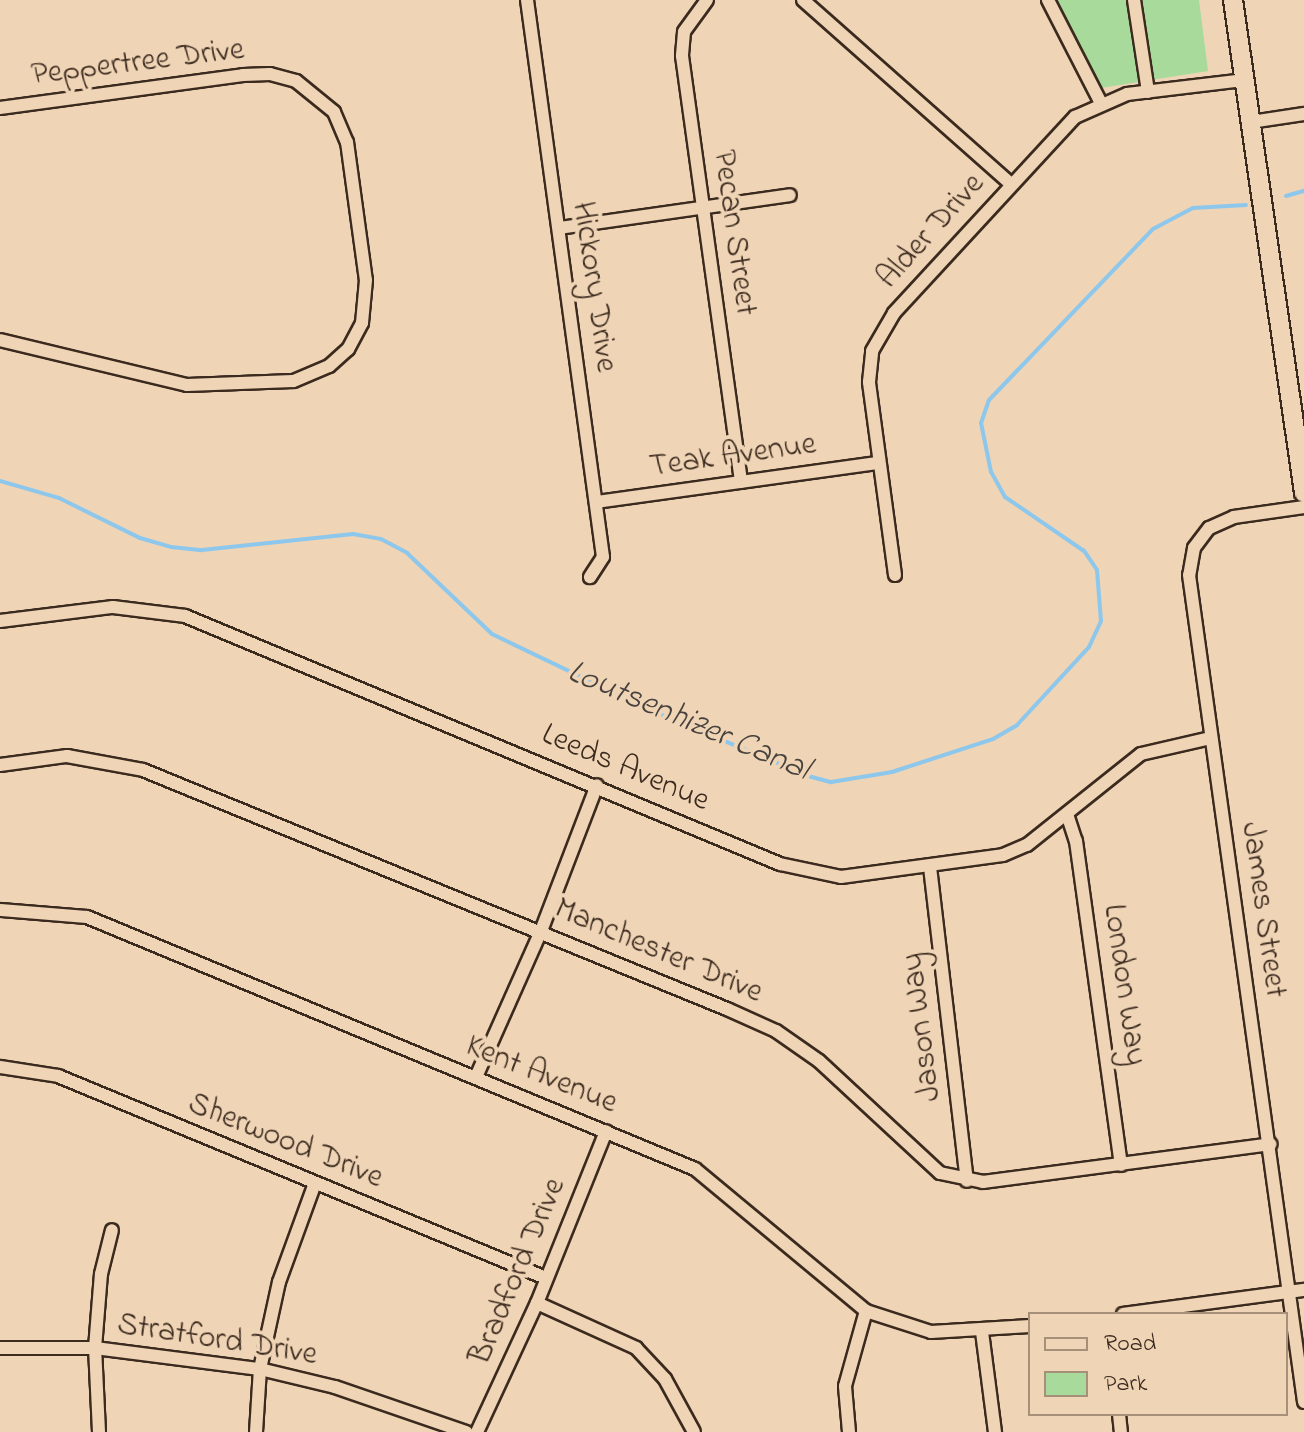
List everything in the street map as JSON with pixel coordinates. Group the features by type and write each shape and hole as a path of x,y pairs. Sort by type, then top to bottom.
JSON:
{"street":[{"name":"Hickory Drive","path":"527,0 603,557 590,577"},
{"name":"Pecan Street","path":"707,0 684,32 682,56 741,482"},
{"path":"803,0 1011,184"},
{"path":"1048,0 1101,103"},
{"path":"1134,0 1148,92"},
{"path":"1233,0 1304,493"},
{"name":"Peppertree Drive","path":"0,108 243,75 270,74 296,81 334,112 347,142 366,280 362,323 348,349 329,366 293,381 187,385 0,340"},
{"name":"Alder Drive","path":"895,575 869,382 872,351 894,313 1075,117 1101,103 1148,92 1245,80"},
{"path":"1251,122 1304,114"},
{"path":"559,228 790,195"},
{"name":"Teak Avenue","path":"596,502 878,463"},
{"name":"James Street","path":"1304,507 1234,517 1209,528 1194,548 1189,575 1304,1402"},
{"name":"Leeds Avenue","path":"0,621 113,607 185,616 808,872 841,877 1003,855 1027,845 1141,754 1211,738"},
{"name":"Manchester Drive","path":"0,765 67,756 143,770 541,931 776,1031 819,1061 940,1173 967,1181"},
{"path":"476,1077 541,931 597,785"},
{"name":"London Way","path":"1067,814 1076,841 1121,1165"},
{"name":"Jason Way","path":"930,867 967,1181"},
{"name":"Kent Avenue","path":"0,910 87,917 695,1169 866,1311 931,1332 982,1332 1028,1326"},
{"name":"Sherwood Drive","path":"0,1067 58,1076 546,1278"},
{"name":"Bradford Drive","path":"477,1432 537,1303 606,1131"},
{"path":"967,1181 1121,1165 1270,1144"},
{"path":"256,1432 260,1369 279,1282 315,1183"},
{"path":"99,1432 95,1348 101,1274 112,1230"},
{"path":"1138,1312 1304,1290"},
{"path":"537,1303 636,1348 665,1379 694,1432"},
{"path":"849,1432 845,1386 866,1311"},
{"path":"982,1332 995,1432"},
{"name":"Stratford Drive","path":"0,1348 95,1348 260,1369 335,1387 466,1432"}],"green space":[{"path":"1053,0 1199,0 1208,71 1101,88"}],"waterway":[{"name":"Loutsenhizer Canal","path":"1286,196 1304,191"},
{"name":"Loutsenhizer Canal","path":"0,481 59,498 140,538 171,547 202,550 353,534 381,539 407,553 492,634 648,709 808,776 831,782 892,772 993,739 1017,725 1089,647 1101,621 1097,570 1084,551 1005,497 991,472 981,423 989,400 1153,229 1193,208 1246,205"}]}
